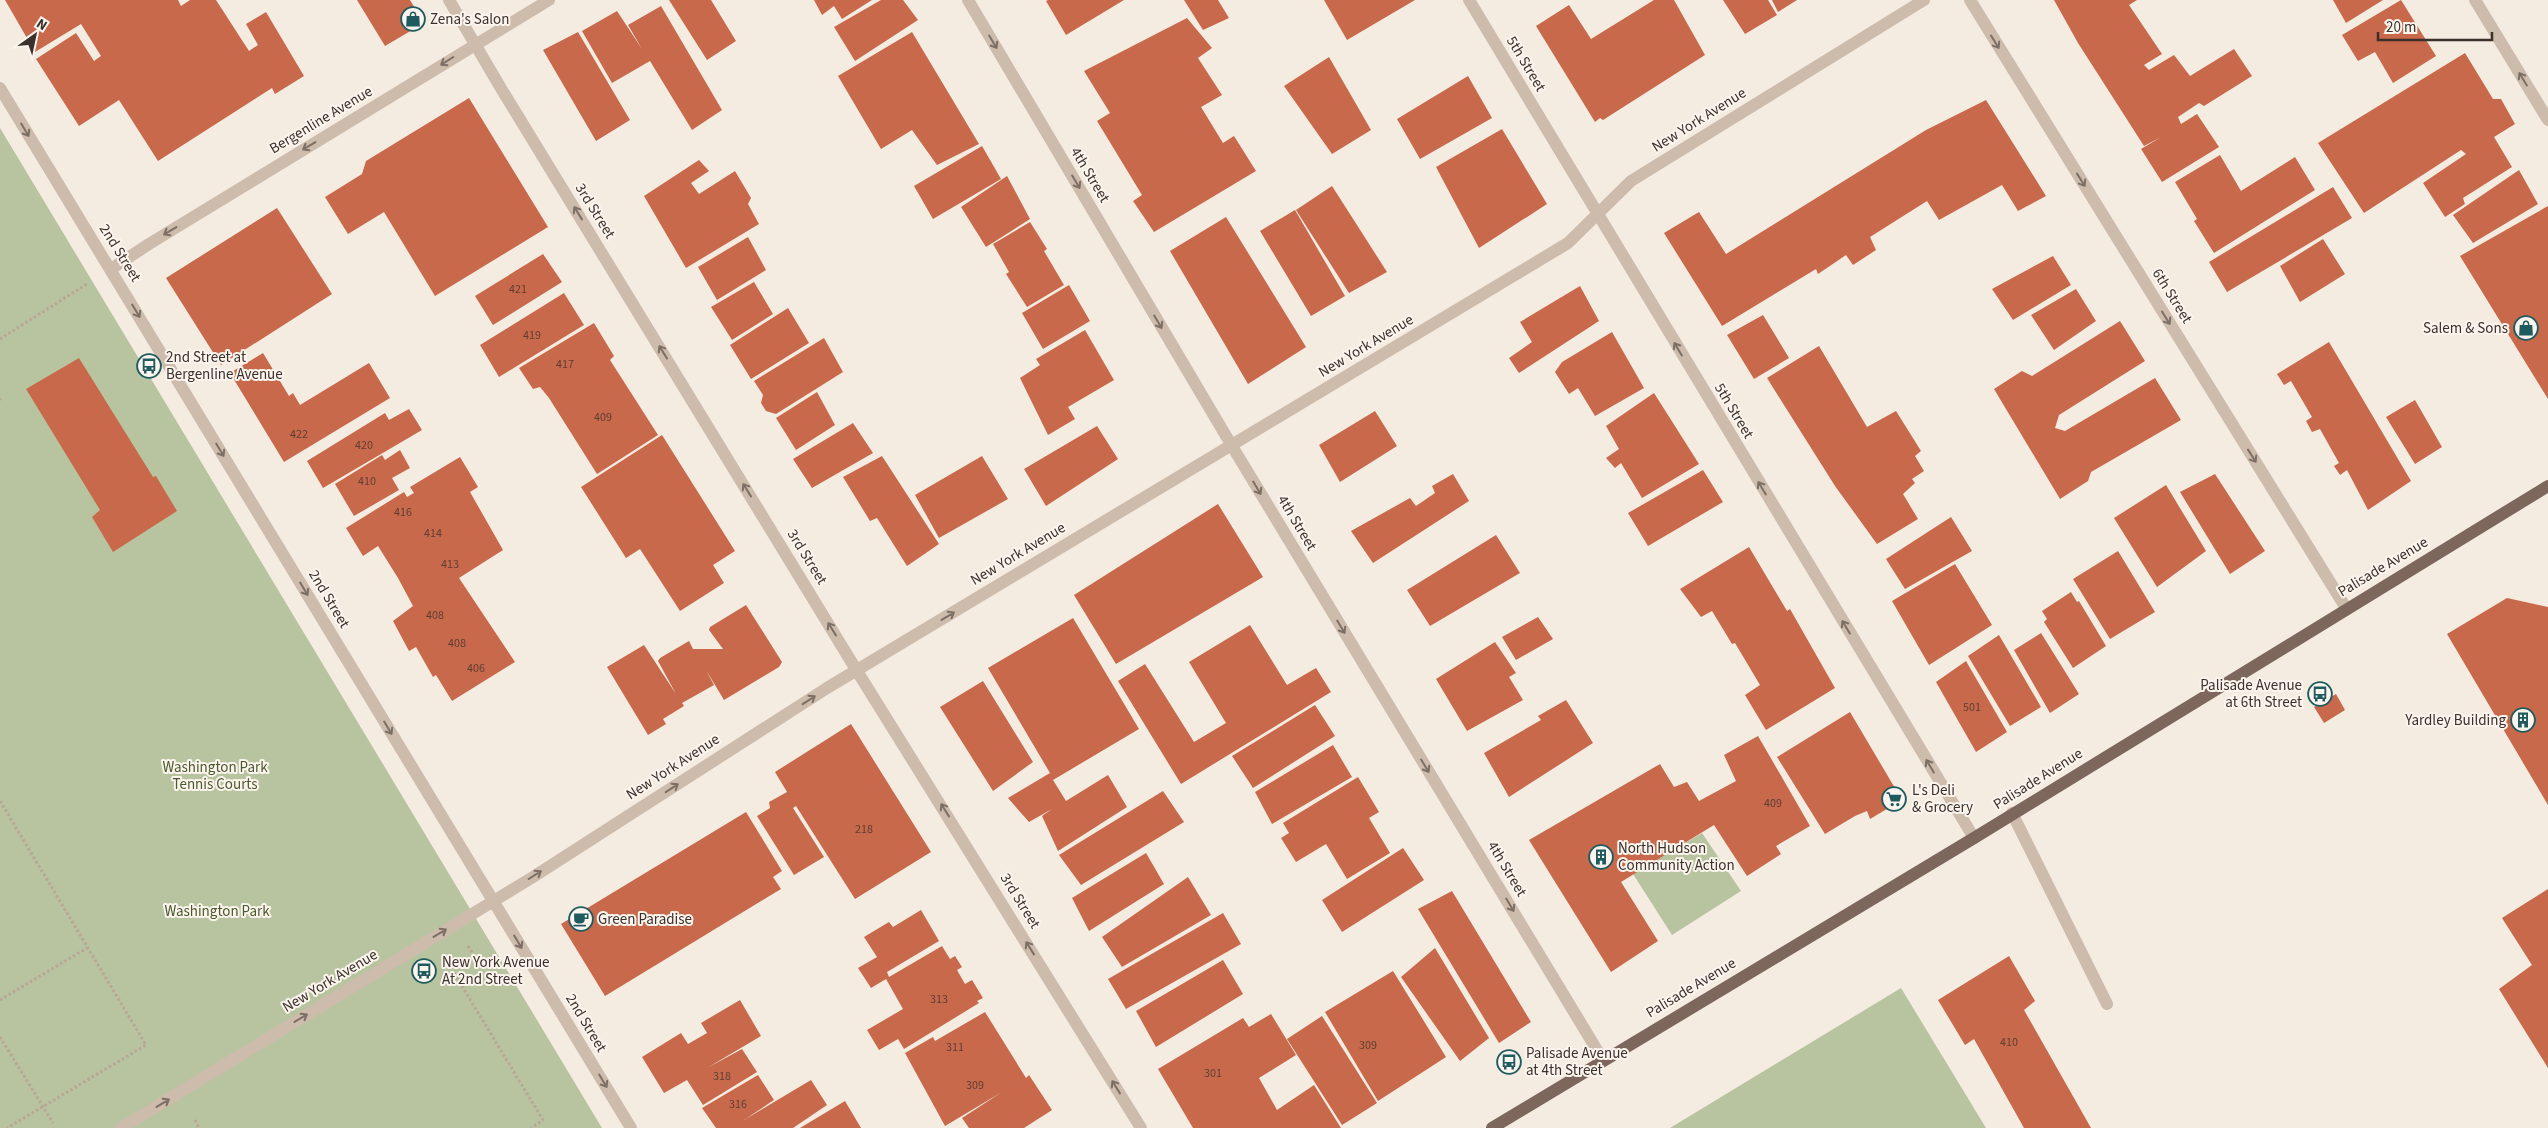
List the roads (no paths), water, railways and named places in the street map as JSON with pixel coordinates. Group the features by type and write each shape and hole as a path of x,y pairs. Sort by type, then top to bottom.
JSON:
{"main road":[{"name":"Palisade Avenue","path":"1492,1128 1974,838 2346,608 2547,489"}],"street":[{"name":"3rd Street","path":"449,0 857,671 1141,1128"},
{"name":"Bergenline Avenue","path":"111,269 549,0"},
{"name":"4th Street","path":"968,0 1232,446 1603,1060"},
{"name":"5th Street","path":"1469,0 1597,216 1974,838"},
{"name":"New York Avenue","path":"121,1128 493,901 827,688 1568,243 1631,181 1924,0"},
{"name":"6th Street","path":"1970,0 2346,608"},
{"path":"2475,0 2548,120"},
{"name":"2nd Street","path":"0,88 631,1128"},
{"path":"2012,813 2107,1004"}],"place":[{"name":"Zena's Salon","path":"413,19"},
{"name":"Salem & Sons","path":"2526,328"},
{"name":"2nd Street at Bergenline Avenue","path":"149,366"},
{"name":"Palisade Avenue at 6th Street","path":"2320,694"},
{"name":"Yardley Building","path":"2523,720"},
{"name":"L's Deli & Grocery","path":"1894,799"},
{"name":"North Hudson Community Action","path":"1601,857"},
{"name":"Green Paradise","path":"581,919"},
{"name":"New York Avenue At 2nd Street","path":"424,971"},
{"name":"Palisade Avenue at 4th Street","path":"1509,1062"}],"park label":[{"name":"Washington Park Tennis Courts","path":"215,776"},
{"name":"Washington Park","path":"217,911"}]}
